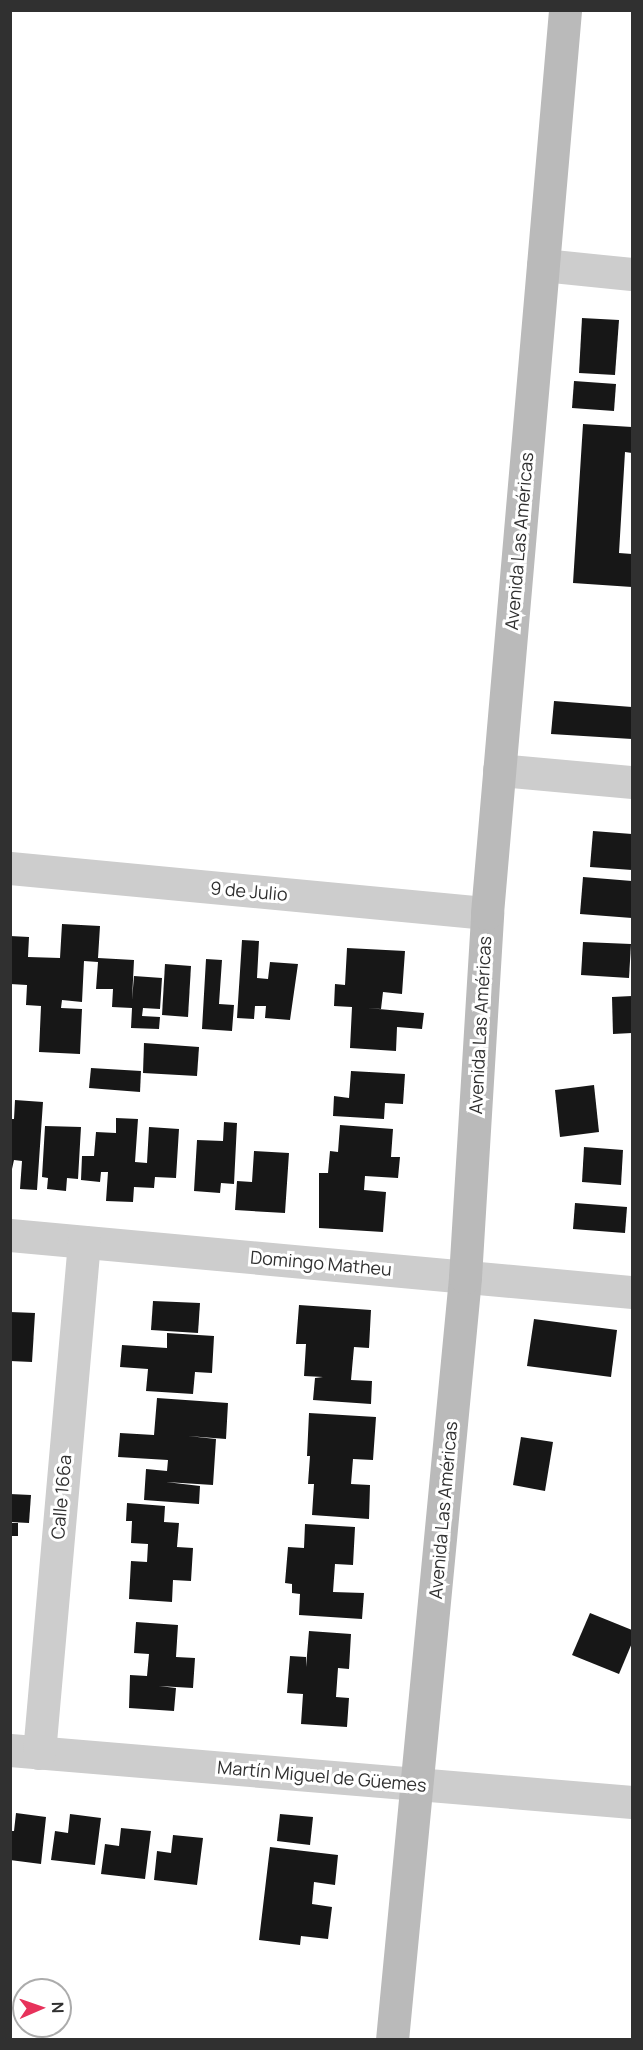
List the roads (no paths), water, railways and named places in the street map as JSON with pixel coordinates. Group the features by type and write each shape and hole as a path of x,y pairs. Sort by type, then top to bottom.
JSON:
{"main road":[{"name":"Avenida Las Américas","path":"392,2040 465,1277 487,913 565,10"}],"street":[{"path":"543,264 633,274"},
{"path":"499,770 633,782"},
{"name":"9 de Julio","path":"10,868 487,913"},
{"name":"Domingo Matheu","path":"10,1235 633,1292"},
{"name":"Calle 166a","path":"25,1751 84,1242"},
{"name":"Martín Miguel de Güemes","path":"25,1751 633,1802"}]}
